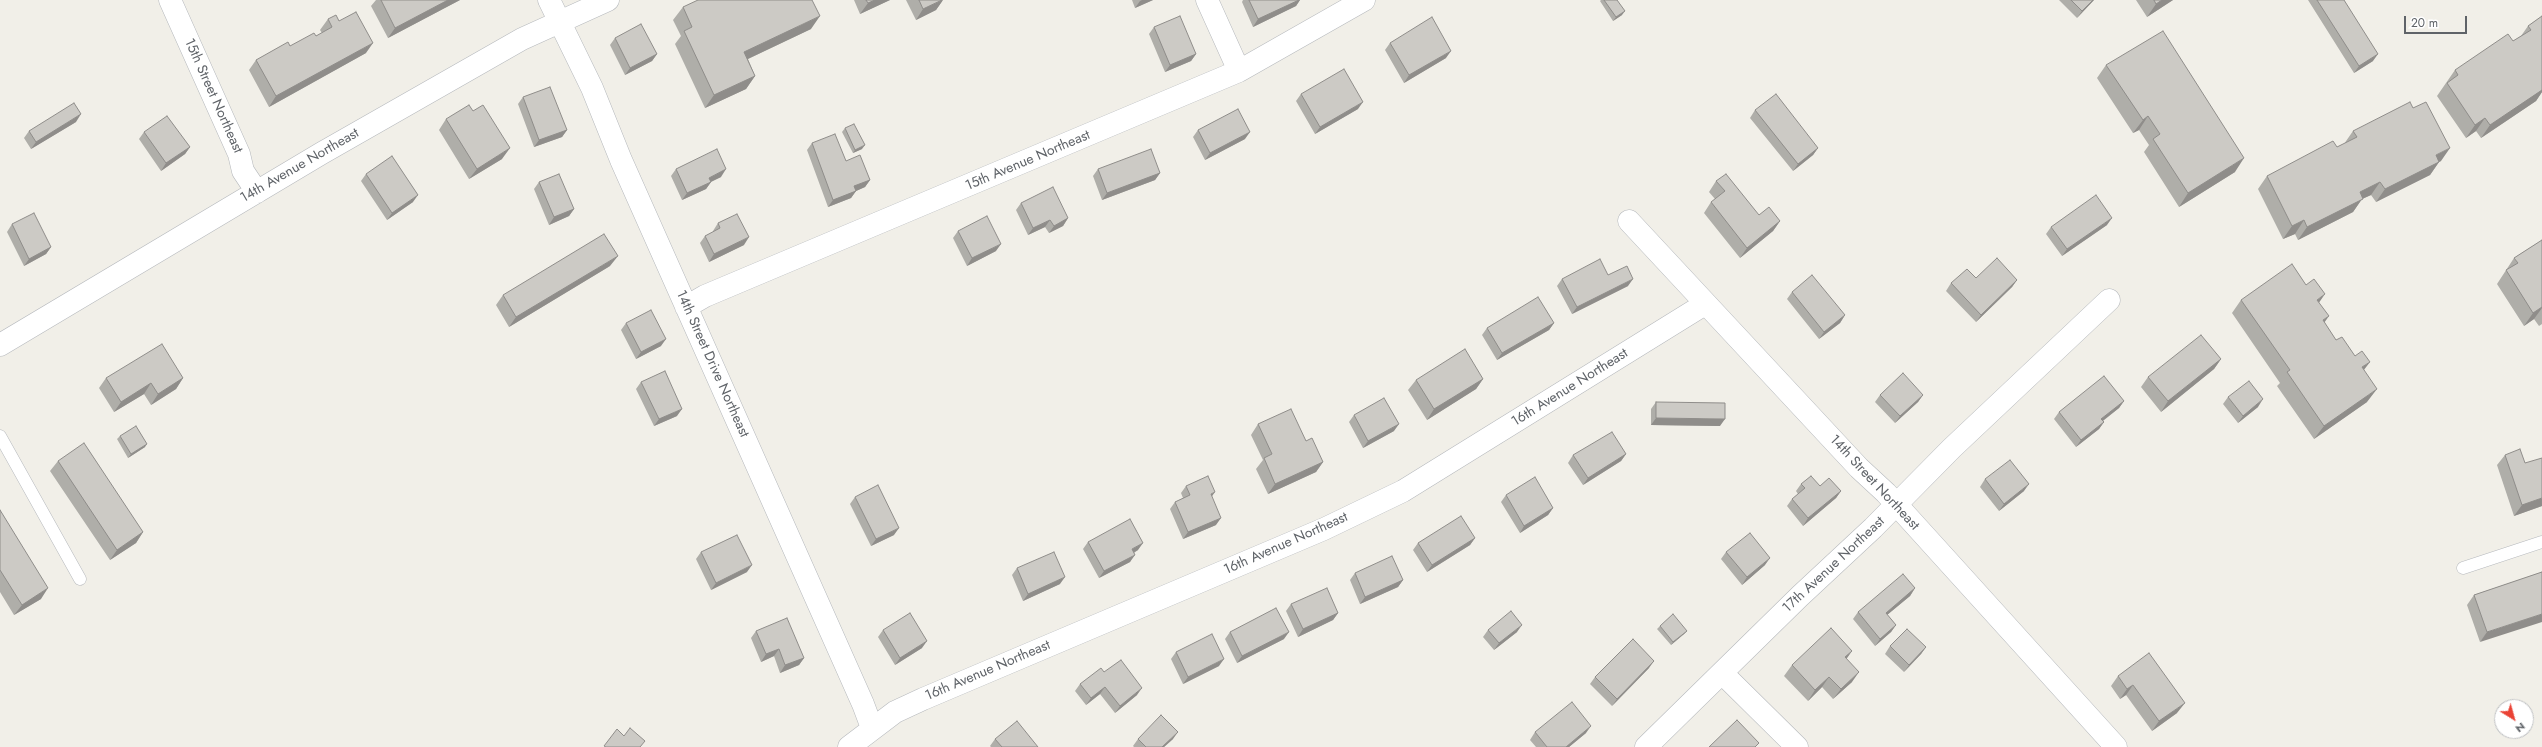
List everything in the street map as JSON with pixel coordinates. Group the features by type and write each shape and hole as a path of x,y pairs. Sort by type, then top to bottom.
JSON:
{"street":[{"name":"15th Street Northeast","path":"170,0 239,154 243,171 257,192"},
{"name":"14th Street Drive Northeast","path":"549,0 592,88 686,307 863,704 872,728"},
{"name":"14th Avenue Northeast","path":"0,345 257,192 522,39 608,0"},
{"path":"1207,0 1239,71"},
{"name":"15th Avenue Northeast","path":"686,307 706,296 1239,71 1364,0"},
{"name":"14th Street Northeast","path":"1629,221 1705,304 1896,505 2116,747"},
{"name":"17th Avenue Northeast","path":"1646,747 1896,505 1964,437 2109,300"},
{"name":"16th Avenue Northeast","path":"849,747 895,712 923,699 1324,529 1403,491 1705,304"},
{"path":"1722,673 1797,747"}],"lane":[{"path":"0,436 80,579"},
{"path":"2463,568 2542,542"}],"building":[{"path":"381,0 448,0 395,28"},
{"path":"698,0 812,0 820,16 744,52 755,76 714,95 684,31 692,27 683,7"},
{"path":"866,0 875,0 868,3"},
{"path":"919,0 942,0 923,9"},
{"path":"1249,0 1299,0 1258,19"},
{"path":"1604,0 1617,0 1625,11 1616,17"},
{"path":"2071,0 2093,0 2082,11"},
{"path":"2154,0 2162,0 2156,4"},
{"path":"2317,0 2344,0 2378,54 2359,66"},
{"path":"356,12 373,43 276,96 256,60 288,42 290,46 314,33 316,36 332,27 328,19 336,15 339,21"},
{"path":"1180,16 1196,54 1170,65 1154,27"},
{"path":"2542,16 2542,90 2490,125 2485,118 2475,125 2447,83 2458,75 2455,70 2508,34 2513,41 2531,30 2528,26"},
{"path":"1432,17 1451,51 1409,75 1390,43"},
{"path":"641,24 657,54 630,68 615,38"},
{"path":"2163,31 2244,158 2188,193 2153,139 2160,134 2148,116 2143,120 2106,65"},
{"path":"1344,69 1363,102 1320,127 1301,94"},
{"path":"550,87 567,130 539,140 523,97"},
{"path":"1776,94 1818,148 1798,164 1755,110"},
{"path":"2410,102 2413,108 2426,102 2450,148 2436,155 2439,162 2385,189 2380,182 2360,192 2363,199 2307,227 2304,220 2292,226 2267,176 2333,141 2337,147 2357,137 2353,131"},
{"path":"74,103 81,114 36,142 29,131"},
{"path":"469,105 473,111 483,105 510,148 477,169 446,119"},
{"path":"1238,109 1250,132 1210,153 1198,130"},
{"path":"167,116 190,147 166,163 144,132"},
{"path":"854,124 865,145 855,150 845,128"},
{"path":"835,134 846,161 860,155 870,180 854,186 856,191 833,200 812,143"},
{"path":"717,149 726,169 709,178 711,182 687,193 676,169"},
{"path":"1151,149 1160,173 1107,193 1098,169"},
{"path":"392,156 418,195 392,213 366,174"},
{"path":"559,174 574,209 554,217 539,182"},
{"path":"1726,174 1759,215 1769,207 1780,221 1747,248 1711,202 1725,191 1716,181"},
{"path":"1053,187 1068,218 1054,226 1050,220 1033,228 1021,203"},
{"path":"2096,195 2112,218 2067,249 2051,227"},
{"path":"34,213 51,247 29,259 12,224"},
{"path":"737,214 749,237 714,254 705,236 720,228 718,223"},
{"path":"987,216 1001,244 972,258 958,231"},
{"path":"604,234 618,256 516,317 503,295"},
{"path":"2542,240 2542,307 2533,313 2506,270 2518,263 2514,258"},
{"path":"1997,258 2017,280 1981,315 1951,283 1967,269 1976,278"},
{"path":"1600,259 1608,275 1627,266 1633,279 1577,307 1562,279"},
{"path":"2292,264 2306,285 2314,279 2325,294 2317,300 2329,316 2323,320 2336,340 2342,337 2355,356 2362,351 2370,362 2362,367 2377,389 2324,426 2287,372 2290,370 2241,300"},
{"path":"1812,275 1845,315 1824,332 1792,292"},
{"path":"1538,297 1554,323 1502,353 1487,328"},
{"path":"651,310 666,339 641,352 626,323"},
{"path":"2201,335 2221,359 2168,401 2148,377"},
{"path":"162,344 183,378 158,394 151,383 121,402 106,378"},
{"path":"1465,349 1483,379 1434,409 1416,380"},
{"path":"665,371 682,409 659,419 641,382"},
{"path":"1903,373 1923,395 1900,416 1880,395"},
{"path":"2104,376 2124,401 2101,419 2104,422 2081,440 2059,412"},
{"path":"2249,381 2263,399 2243,416 2228,397"},
{"path":"1384,398 1399,424 1368,441 1354,415"},
{"path":"1656,402 1725,403 1725,419 1656,418"},
{"path":"1291,409 1306,441 1312,438 1323,462 1275,484 1264,458 1272,454 1258,424"},
{"path":"136,426 147,444 131,454 120,436"},
{"path":"1612,432 1626,454 1588,478 1573,455"},
{"path":"84,443 143,532 117,550 58,461"},
{"path":"2520,449 2525,463 2542,458 2542,498 2522,505 2505,455"},
{"path":"2010,460 2029,484 2004,504 1985,479"},
{"path":"1208,476 1215,492 1211,494 1221,518 1188,532 1175,502 1190,495 1186,486"},
{"path":"1811,476 1820,486 1829,478 1841,491 1808,518 1792,499 1805,488 1801,484"},
{"path":"1535,477 1553,508 1524,526 1506,495"},
{"path":"878,485 899,528 876,539 855,497"},
{"path":"0,510 48,588 22,605 0,570"},
{"path":"1461,516 1475,538 1432,565 1418,543"},
{"path":"1130,519 1143,543 1132,549 1135,555 1104,571 1088,542"},
{"path":"1750,533 1770,558 1747,577 1726,552"},
{"path":"737,535 752,565 716,583 701,552"},
{"path":"1054,552 1065,577 1028,594 1017,568"},
{"path":"1392,556 1403,580 1365,597 1355,573"},
{"path":"2542,572 2542,614 2487,632 2474,595"},
{"path":"1903,574 1915,588 1886,613 1896,625 1880,639 1858,612"},
{"path":"1327,588 1338,613 1303,629 1291,604"},
{"path":"1276,608 1289,632 1242,656 1230,632"},
{"path":"1511,611 1522,625 1499,643 1488,630"},
{"path":"910,613 927,641 900,658 883,630"},
{"path":"1673,614 1687,631 1673,642 1660,626"},
{"path":"787,618 804,658 785,665 779,649 766,654 756,631"},
{"path":"1831,628 1852,651 1845,657 1859,672 1841,689 1829,677 1815,690 1792,665"},
{"path":"1907,629 1926,647 1909,665 1890,646"},
{"path":"1212,634 1224,659 1188,677 1176,652"},
{"path":"1633,639 1654,661 1617,699 1595,677"},
{"path":"2149,653 2185,703 2159,721 2133,685 2127,689 2118,676"},
{"path":"1121,660 1142,688 1120,706 1105,687 1091,698 1080,684 1101,668 1104,672"},
{"path":"1572,702 1591,726 1566,747 1547,747 1535,732"},
{"path":"1161,715 1178,732 1162,747 1146,747 1138,739"},
{"path":"1737,720 1759,743 1755,747 1709,747"},
{"path":"1017,721 1038,747 1002,747 995,739"},
{"path":"630,728 645,741 640,747 604,746 617,729 624,736"}]}
